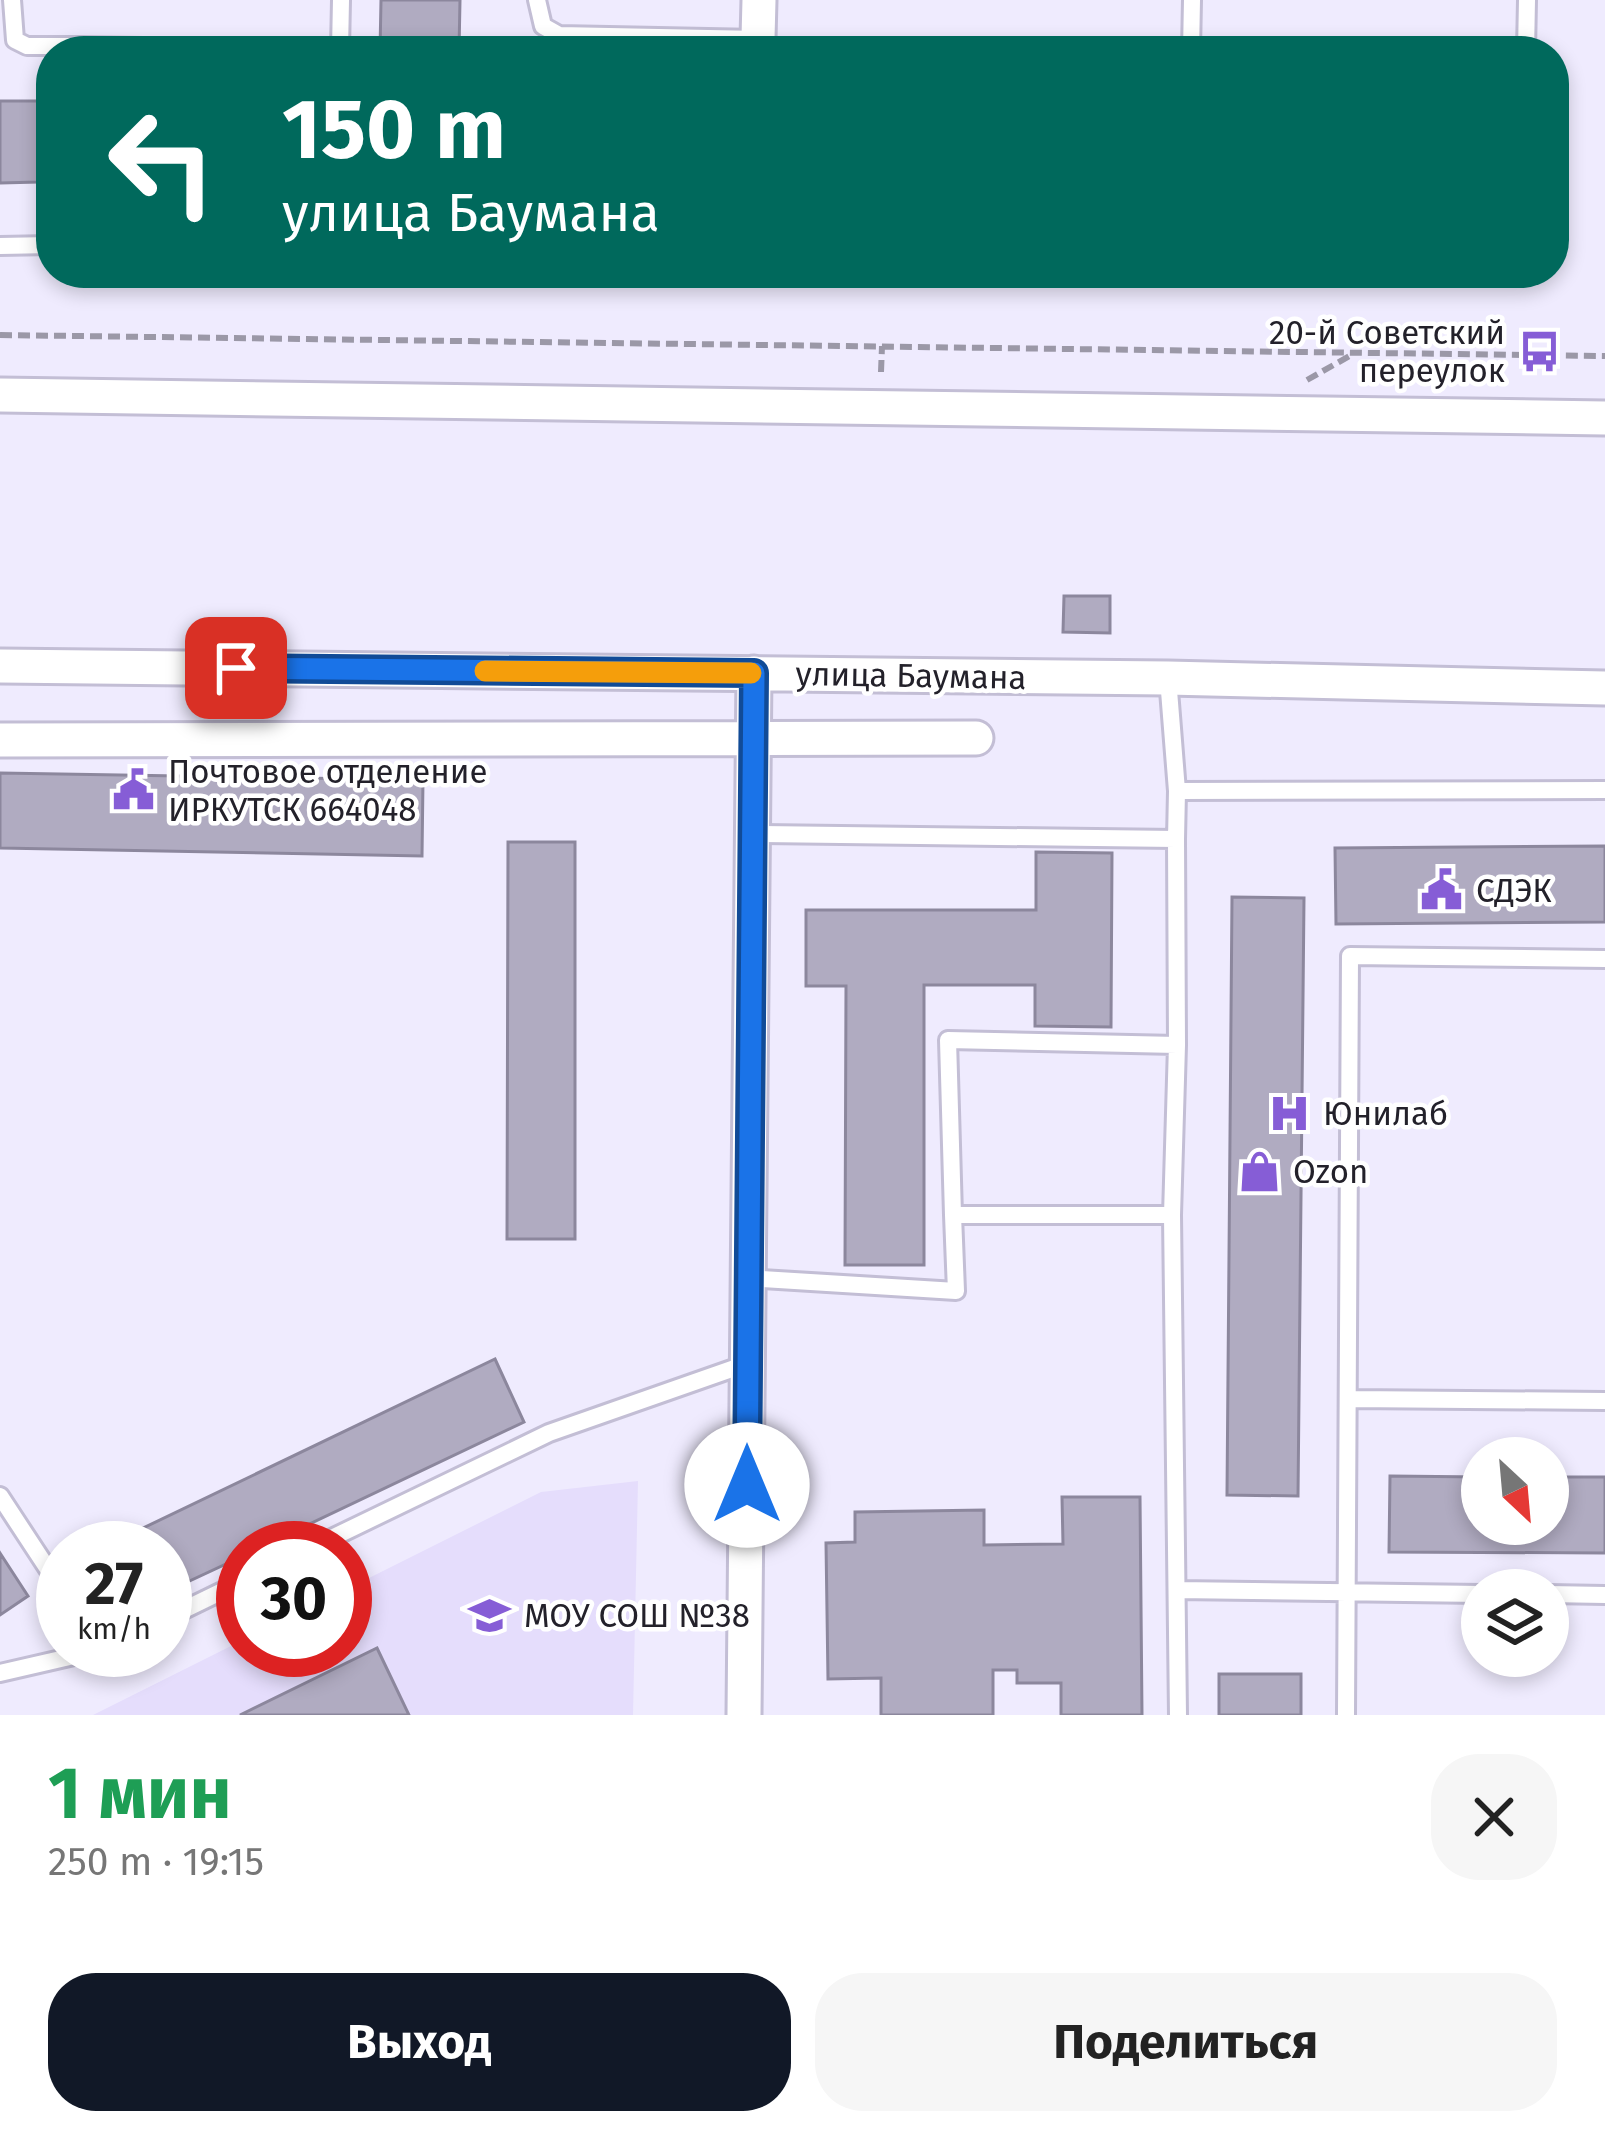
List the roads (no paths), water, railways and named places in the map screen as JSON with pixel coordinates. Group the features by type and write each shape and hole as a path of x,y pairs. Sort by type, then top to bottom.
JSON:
{"street":[{"path":"758,36 759,0"},
{"path":"0,395 1605,418"},
{"name":"улица Баумана","path":"0,666 1168,678 1605,688"},
{"path":"744,1715 754,673"},
{"path":"0,740 976,738"}],"lane":[{"path":"12,0 15,40 36,47"},
{"path":"340,36 341,0"},
{"path":"537,0 543,26 559,35 579,36"},
{"path":"1191,36 1192,0"},
{"path":"1526,36 1527,0"},
{"path":"0,246 36,245"},
{"path":"1168,678 1177,791 1172,1215 1178,1715"},
{"path":"1177,791 1605,790"},
{"path":"752,834 1176,839"},
{"path":"1346,1715 1350,956 1605,959"},
{"path":"746,1278 956,1291 948,1040 1177,1045"},
{"path":"953,1215 1172,1215"},
{"path":"367,1521 549,1433 746,1364"},
{"path":"1351,1399 1605,1401"},
{"path":"0,1496 36,1551"},
{"path":"1177,1590 1461,1594"},
{"path":"1569,1594 1605,1595"},
{"path":"0,1673 36,1665"}],"place":[{"name":"20-й Советский переулок","path":"1539,351"},
{"name":"Почтовое отделение ИРКУТСК 664048","path":"134,790"},
{"name":"СДЭК","path":"1442,890"},
{"name":"Юнилаб","path":"1289,1113"},
{"name":"Ozon","path":"1259,1171"},
{"name":"МОУ СОШ №38","path":"490,1615"}]}
